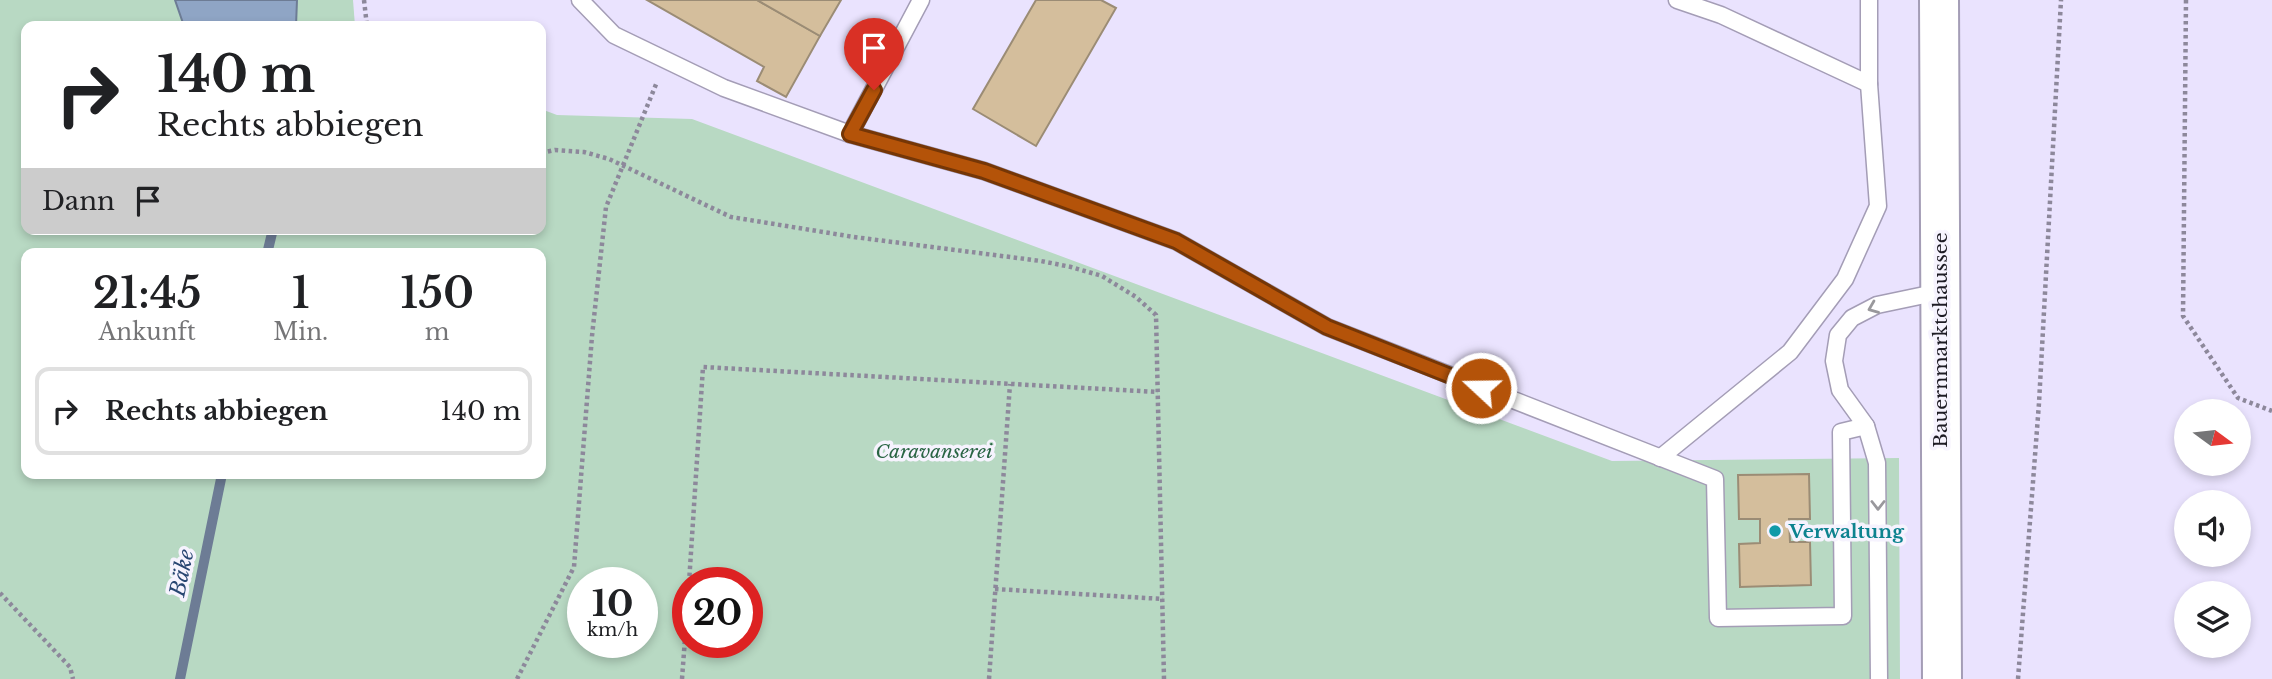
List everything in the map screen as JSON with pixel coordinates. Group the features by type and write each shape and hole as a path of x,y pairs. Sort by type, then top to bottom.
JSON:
{"main road":[{"name":"Bauernmarktchaussee","path":"1938,0 1942,679"}],"lane":[{"path":"580,0 614,35 724,88 850,134 984,171 1176,241 1327,327 1716,479 1718,618 1843,616 1840,432 1866,426"},
{"path":"850,134 921,0"},
{"path":"1677,0 1721,15 1869,85"},
{"path":"1660,458 1790,352 1845,279 1878,206 1869,85 1870,0"},
{"path":"1879,679 1877,463 1866,426 1840,390 1834,361 1838,335 1852,318 1877,305 1939,292"}],"path":[{"path":"364,0 366,21"},
{"path":"2018,679 2039,404 2061,0"},
{"path":"2186,0 2183,316 2238,398 2272,411"},
{"path":"517,679 574,567 592,336 606,207 666,60"},
{"path":"546,152 584,152 609,159 731,217 854,237 1041,261 1102,276 1136,297 1156,315 1164,679"},
{"path":"690,567 703,367 1158,392"},
{"path":"989,679 1010,384"},
{"path":"995,589 1163,599"},
{"path":"0,593 70,667 72,679"},
{"path":"682,679 684,658"}],"green space":[{"name":"Caravanserei","path":"0,0 175,0 182,21 21,21 21,235 546,235 546,111 557,115 692,119 1612,461 1899,458 1900,679 0,679"},
{"path":"297,0 353,0 355,21 296,21"}],"water":[{"path":"175,0 297,0 296,21 182,21"}],"building":[{"path":"647,0 757,0 820,36 786,97 757,81 764,67"},
{"path":"757,0 841,0 820,36"},
{"path":"1036,0 1101,0 1116,8 1036,146 973,109"},
{"name":"Verwaltung","path":"1809,474 1810,519 1789,519 1790,542 1810,542 1811,585 1740,587 1739,544 1760,543 1760,519 1739,519 1738,475"}],"waterway":[{"name":"Bäke","path":"268,248 272,235"},
{"name":"Bäke","path":"180,679 221,479"}],"place":[{"name":"Verwaltung","path":"1775,531"}],"route":[{"path":"874,90 850,134 984,171 1176,241 1327,327 1481,388"}]}
